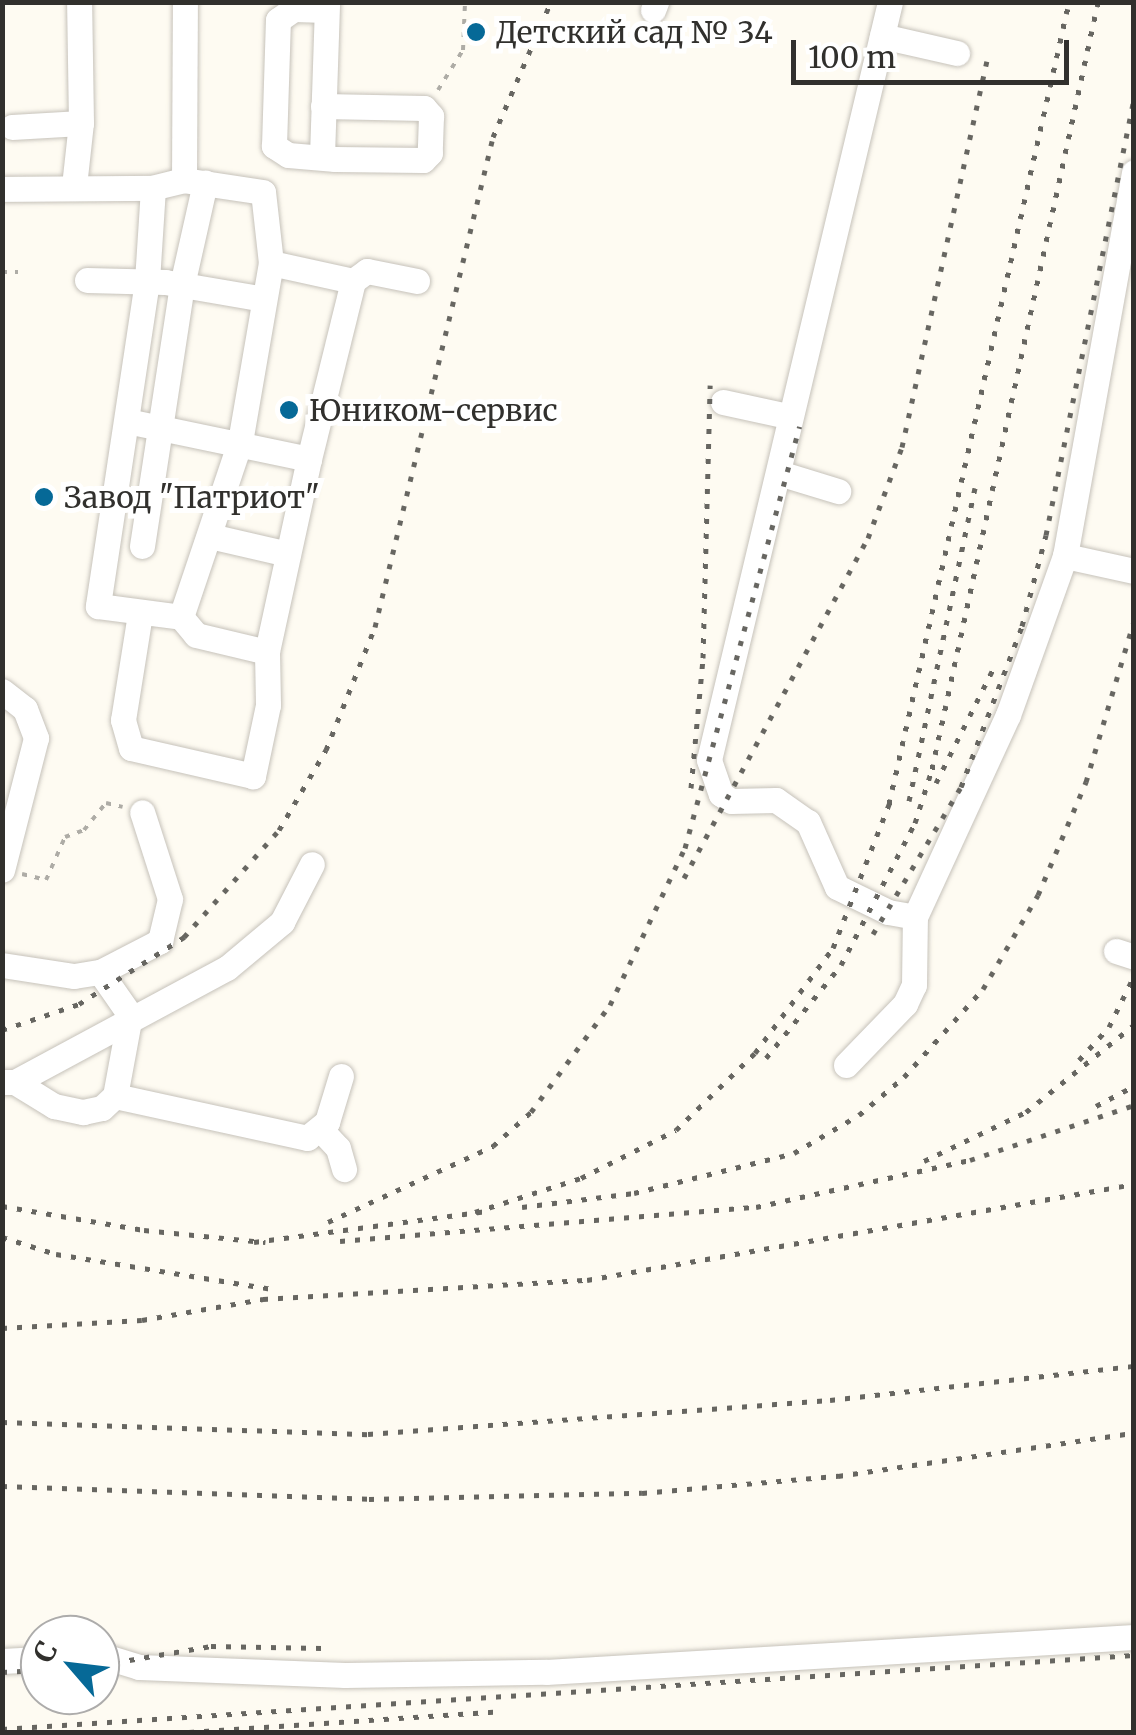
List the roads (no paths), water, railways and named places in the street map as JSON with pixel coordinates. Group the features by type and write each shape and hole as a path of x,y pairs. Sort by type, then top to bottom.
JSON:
{"lane":[{"path":"74,186 81,123 78,2"},
{"path":"142,546 194,181 186,2"},
{"path":"890,2 788,416 778,473 715,717 709,760 714,780 731,801 776,800 792,808 818,839 837,887 914,917"},
{"path":"322,156 323,106 326,6 294,6 275,30 272,138 288,155 423,160 430,153 431,116 424,108 323,106"},
{"path":"882,36 957,53"},
{"path":"12,126 81,123"},
{"path":"846,1066 906,1004 914,985 914,917 1008,715 1065,556 1134,172"},
{"path":"2,189 153,188 194,181 263,192 271,263 240,442 210,536 197,556 181,617"},
{"path":"153,188 147,281 98,606 181,617 196,634 267,652"},
{"path":"271,263 353,280 367,272 417,281"},
{"path":"87,280 182,284 264,299"},
{"path":"140,614 123,720 131,748 252,776 268,705 267,652 353,280"},
{"path":"724,402 788,416"},
{"path":"127,422 309,459"},
{"path":"778,473 838,492"},
{"path":"210,536 288,554"},
{"path":"1065,556 1134,571"},
{"path":"2,690 25,710 36,738 3,869"},
{"path":"2,965 74,976 100,972 160,941 168,928 170,899 142,812"},
{"path":"9,1082 130,1015 227,968 282,922 312,864"},
{"path":"100,972 130,1015 115,1096"},
{"path":"9,1082 54,1106 84,1112 115,1096 307,1138 322,1131 341,1076"},
{"path":"322,1131 338,1148 344,1169"},
{"path":"120,1662 138,1668 345,1676 528,1672 1134,1636"}],"railway":[{"path":"2,1030 79,1004 184,937 279,830 326,750 375,627 493,137 551,2"},
{"path":"475,1212 581,1178 676,1130 755,1053 833,948 889,804 1069,2"},
{"path":"766,1058 841,965 915,823 932,769 1098,2"},
{"path":"684,878 868,538 902,447 987,60"},
{"path":"873,934 961,787 1022,626 1046,535 1134,97"},
{"path":"691,788 703,658 710,385"},
{"path":"328,1222 493,1146 531,1112 610,1005 685,848 800,426"},
{"path":"909,801 975,488"},
{"path":"522,1207 634,1193 794,1153 859,1115 904,1077 983,989 1038,895 1086,782 1134,621"},
{"path":"936,783 994,667"},
{"path":"1079,1060 1109,1027 1134,976"},
{"path":"924,1161 1026,1112 1134,1025"},
{"path":"1096,1106 1134,1086"},
{"path":"340,1241 756,1207 970,1160 1134,1105"},
{"path":"2,1328 142,1320 263,1299 587,1280 1134,1184"},
{"path":"2,1206 144,1230 265,1242"},
{"path":"254,1242 487,1211"},
{"path":"2,1237 56,1254 272,1289"},
{"path":"2,1422 368,1434 830,1400 1134,1366"},
{"path":"2,1486 369,1499 642,1493 838,1476 1134,1433"},
{"path":"120,1662 211,1646 322,1648"},
{"path":"2,1729 1134,1655"},
{"path":"2,1672 20,1671"},
{"path":"189,1732 493,1712"}],"place":[{"name":"Детский сад № 34","path":"476,32"},
{"name":"Юником-сервис","path":"289,410"},
{"name":"Завод \"Патриот\"","path":"44,497"}]}
